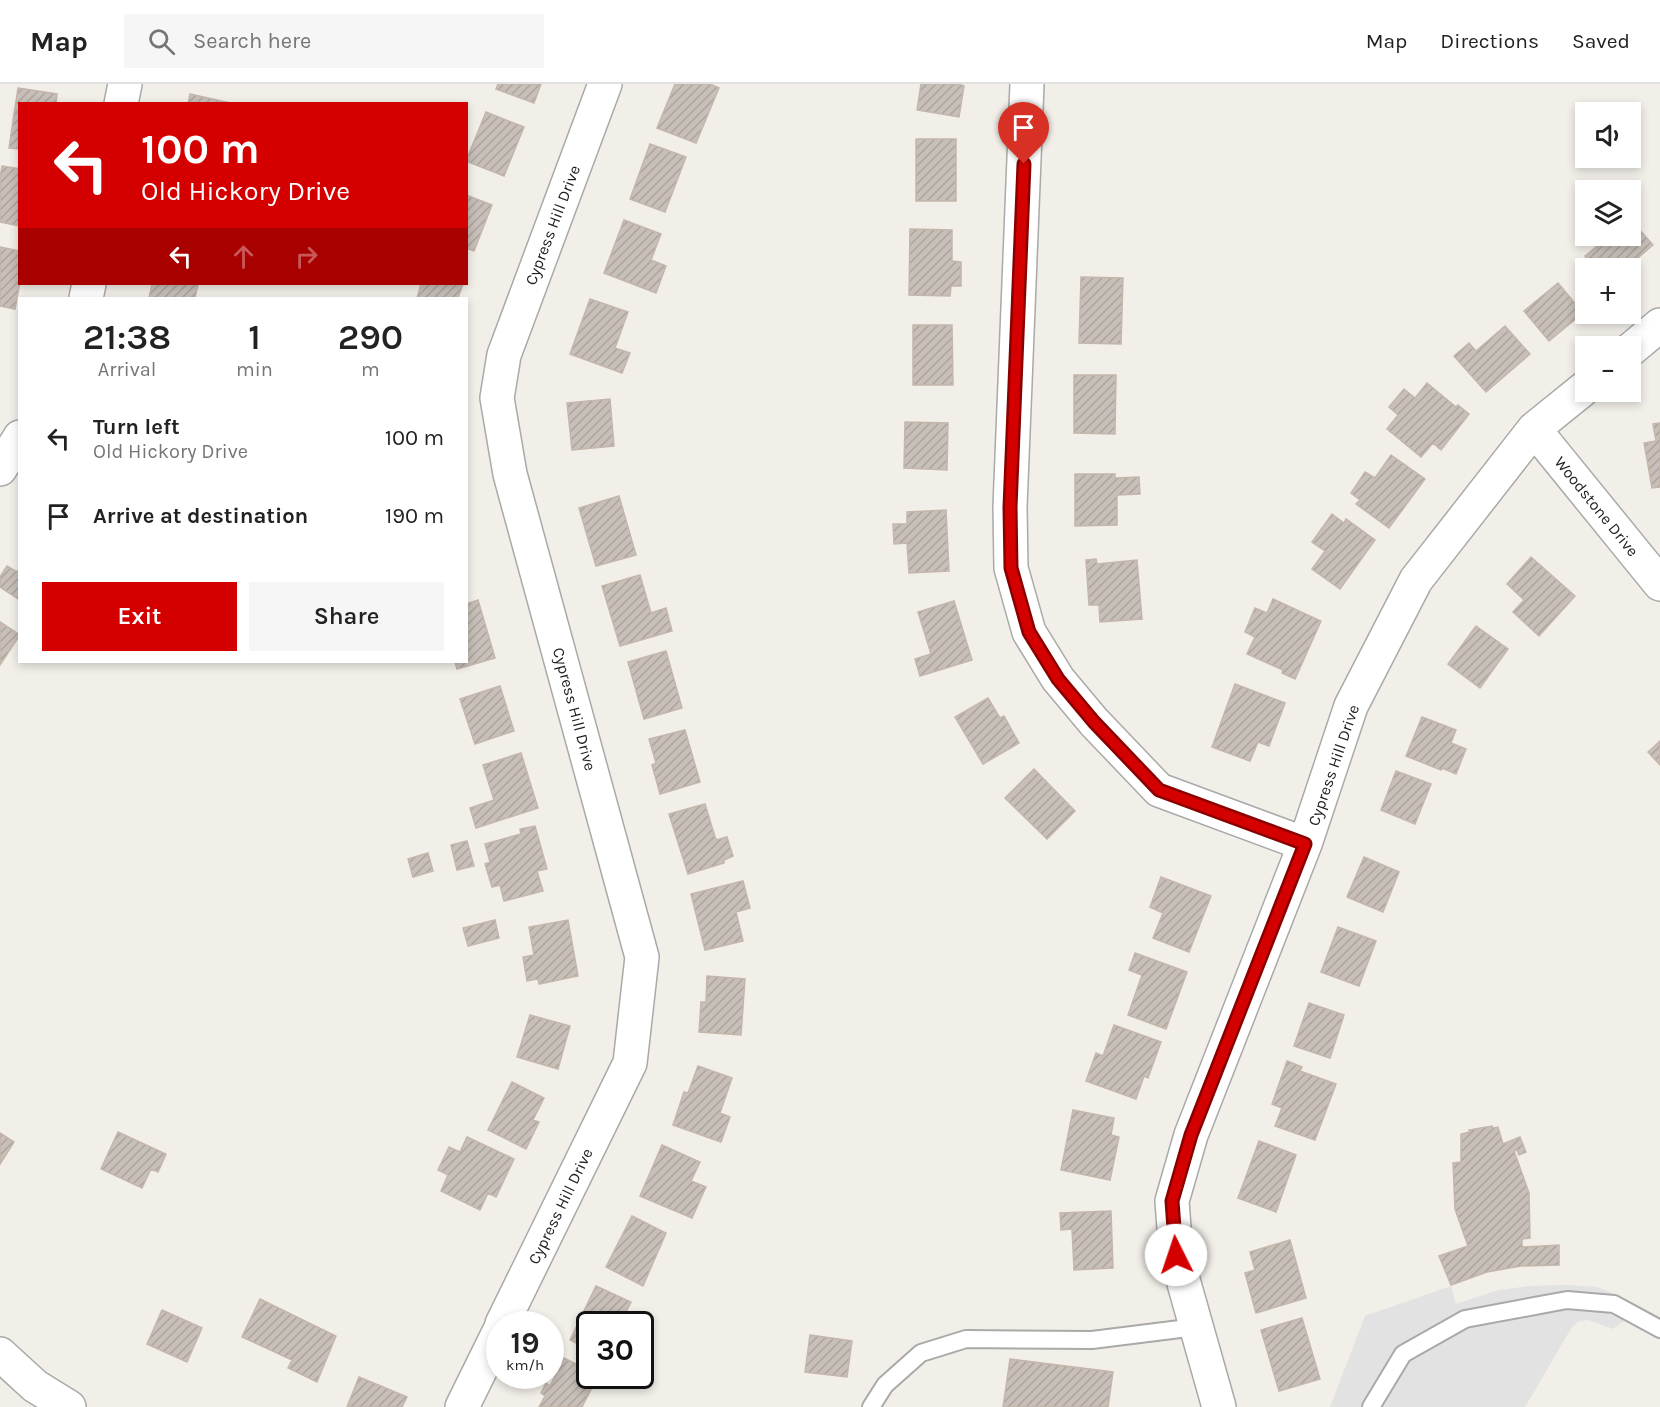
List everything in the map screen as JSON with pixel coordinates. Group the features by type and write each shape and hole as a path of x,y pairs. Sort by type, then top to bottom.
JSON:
{"street":[{"path":"121,102 125,84"},
{"name":"Cypress Hill Drive","path":"508,1311 630,1063 642,957 510,474 496,398 504,356 520,308 605,84"},
{"path":"1027,84 1010,507 1011,568 1029,632 1058,679 1094,722 1159,790 1305,844"},
{"path":"1641,341 1660,326"},
{"name":"Cypress Hill Drive","path":"1219,1407 1176,1255 1172,1201 1191,1135 1305,844 1351,706 1416,580 1534,429 1575,396"},
{"name":"Woodstone Drive","path":"1534,429 1660,584"},
{"path":"0,469 18,440"},
{"path":"0,1354 27,1397 69,1407"},
{"path":"462,1407 486,1358"}],"lane":[{"path":"1371,1407 1402,1354 1465,1319 1567,1300 1614,1304 1660,1329"},
{"path":"871,1407 885,1385 921,1353 966,1339 1092,1340 1196,1327"}],"shaded area":[{"path":"1566,1285 1597,1287 1619,1296 1640,1309 1613,1329 1588,1320 1579,1321 1572,1327 1525,1407 1330,1407 1365,1316 1451,1286 1456,1304 1499,1290"}],"building":[{"path":"498,84 541,84 534,103 496,89"},
{"path":"675,84 710,84 719,88 696,143 657,128"},
{"path":"921,84 964,86 959,117 917,110"},
{"path":"18,88 57,94 56,102 18,102 18,149 9,148"},
{"path":"190,94 226,102 188,102"},
{"path":"486,112 524,127 504,176 468,162 468,156"},
{"path":"916,139 956,139 956,201 916,201"},
{"path":"650,144 686,157 665,212 630,199"},
{"path":"2,166 18,169 18,226 0,222"},
{"path":"468,196 492,205 474,251 468,249"},
{"path":"624,220 661,234 651,260 666,266 656,293 604,273"},
{"path":"910,229 952,230 952,261 961,262 961,286 951,286 950,296 909,295"},
{"path":"1641,231 1653,245 1638,258 1587,258 1585,256 1597,246 1641,246"},
{"path":"0,247 18,251 19,285 15,309 0,306"},
{"path":"1081,277 1123,278 1121,344 1079,343"},
{"path":"1558,283 1575,303 1575,320 1549,341 1524,311"},
{"path":"152,285 198,285 195,297 149,297"},
{"path":"421,285 463,285 458,297 417,297"},
{"path":"590,299 628,312 615,348 630,353 622,373 570,354"},
{"path":"913,325 952,325 953,385 913,385"},
{"path":"1505,326 1530,354 1486,392 1454,356 1469,343 1476,351"},
{"path":"1074,375 1116,375 1115,434 1074,433"},
{"path":"1427,383 1456,407 1458,405 1469,414 1441,450 1433,443 1421,457 1387,429 1398,415 1389,407 1404,389 1415,398"},
{"path":"610,399 614,446 572,450 567,403"},
{"path":"905,422 948,423 947,470 904,468"},
{"path":"1660,423 1660,487 1652,488 1644,443 1656,441 1653,424"},
{"path":"1391,455 1425,479 1389,528 1356,504 1360,500 1351,493 1365,472 1375,478"},
{"path":"1075,474 1115,474 1115,478 1139,477 1140,494 1117,495 1117,525 1075,526"},
{"path":"619,496 636,555 596,566 579,508"},
{"path":"946,510 949,571 909,573 907,543 894,544 893,524 907,524 907,512"},
{"path":"1332,514 1344,523 1346,519 1375,540 1340,589 1312,569 1325,551 1312,542"},
{"path":"1531,557 1575,596 1539,636 1513,612 1524,600 1507,584"},
{"path":"1096,559 1097,564 1137,560 1142,619 1100,622 1099,605 1089,605 1086,560"},
{"path":"7,566 18,571 18,599 0,587 0,577"},
{"path":"640,575 651,613 666,608 672,631 620,646 602,586"},
{"path":"1273,599 1321,621 1295,679 1282,673 1283,670 1247,654 1255,637 1245,632 1255,608 1267,613"},
{"path":"478,600 495,658 457,669 455,663 468,663 468,603"},
{"path":"954,601 972,660 920,676 915,659 931,654 918,612"},
{"path":"0,622 18,634 18,638 0,665"},
{"path":"1476,626 1508,649 1480,688 1448,664"},
{"path":"666,651 682,708 644,719 628,662"},
{"path":"1235,684 1285,703 1269,746 1258,742 1250,761 1212,747"},
{"path":"500,686 514,731 475,744 460,699"},
{"path":"988,698 1000,718 1004,716 1019,743 983,764 955,717"},
{"path":"1422,717 1456,730 1451,743 1466,749 1456,774 1406,756"},
{"path":"685,730 700,782 660,794 652,765 656,763 649,739"},
{"path":"1660,741 1660,765 1648,752"},
{"path":"521,753 538,808 476,828 470,808 494,800 483,765"},
{"path":"1034,769 1075,811 1047,839 1005,798"},
{"path":"1396,771 1431,784 1415,824 1381,810"},
{"path":"705,804 716,840 727,837 733,856 724,860 724,863 688,874 669,814"},
{"path":"535,826 547,869 537,871 543,891 504,901 500,885 492,887 485,864 490,862 485,844 521,834 520,829"},
{"path":"467,841 474,866 457,870 451,845"},
{"path":"428,853 433,871 413,877 408,859"},
{"path":"1364,857 1399,872 1383,912 1347,897"},
{"path":"1161,877 1211,896 1189,952 1153,938 1163,913 1150,907"},
{"path":"743,881 750,908 736,912 743,941 705,950 691,894"},
{"path":"495,920 499,938 468,946 463,928"},
{"path":"568,920 578,976 539,984 538,979 527,981 523,957 534,955 529,927"},
{"path":"1338,927 1376,941 1359,986 1321,972"},
{"path":"1135,953 1187,972 1166,1029 1128,1015 1142,975 1129,970"},
{"path":"707,976 745,979 741,1035 699,1032 701,1002 706,1002"},
{"path":"1309,1003 1344,1015 1330,1058 1294,1046"},
{"path":"530,1015 570,1026 558,1069 517,1057"},
{"path":"1114,1025 1161,1042 1148,1078 1144,1076 1136,1099 1086,1081 1096,1053 1103,1056"},
{"path":"1287,1061 1302,1067 1300,1071 1336,1084 1315,1140 1275,1126 1282,1108 1272,1104"},
{"path":"698,1066 732,1078 720,1113 730,1117 721,1142 673,1125 684,1092 688,1093"},
{"path":"512,1082 544,1098 533,1120 539,1122 526,1149 488,1130"},
{"path":"1073,1110 1114,1118 1111,1135 1119,1137 1110,1180 1061,1170"},
{"path":"1492,1126 1493,1128 1498,1127 1503,1144 1520,1137 1526,1152 1519,1155 1517,1150 1514,1151 1529,1193 1530,1238 1522,1239 1522,1247 1559,1245 1559,1265 1521,1266 1487,1272 1451,1285 1439,1256 1468,1246 1455,1209 1453,1163 1461,1162 1461,1134 1470,1132 1469,1130"},
{"path":"118,1132 166,1154 158,1172 151,1169 142,1188 101,1169"},
{"path":"0,1133 14,1142 0,1164"},
{"path":"467,1137 514,1159 496,1197 488,1193 480,1210 441,1191 448,1175 438,1170 449,1147 460,1152"},
{"path":"1259,1141 1296,1155 1276,1212 1238,1198"},
{"path":"662,1145 700,1162 691,1181 706,1187 692,1218 640,1196"},
{"path":"1111,1211 1113,1268 1074,1270 1072,1229 1061,1230 1060,1213"},
{"path":"632,1216 666,1233 643,1286 606,1267"},
{"path":"1290,1240 1306,1298 1256,1313 1245,1273 1255,1270 1250,1252"},
{"path":"596,1286 631,1302 626,1311 584,1311"},
{"path":"260,1299 336,1336 317,1382 288,1368 292,1360 242,1337"},
{"path":"162,1310 202,1328 187,1362 147,1344"},
{"path":"1302,1318 1320,1379 1279,1391 1261,1330"},
{"path":"576,1328 576,1343 570,1340"},
{"path":"810,1335 852,1341 847,1377 805,1372"},
{"path":"564,1358 576,1364 576,1389 591,1389 582,1407 539,1407 545,1396 541,1393 543,1389 564,1389"},
{"path":"1010,1359 1113,1372 1108,1407 1003,1407"},
{"path":"359,1377 407,1397 402,1407 347,1407"}],"route":[{"path":"1024,164 1010,507 1011,568 1029,632 1058,679 1094,722 1159,790 1305,844 1191,1135 1172,1201 1176,1255"}]}
